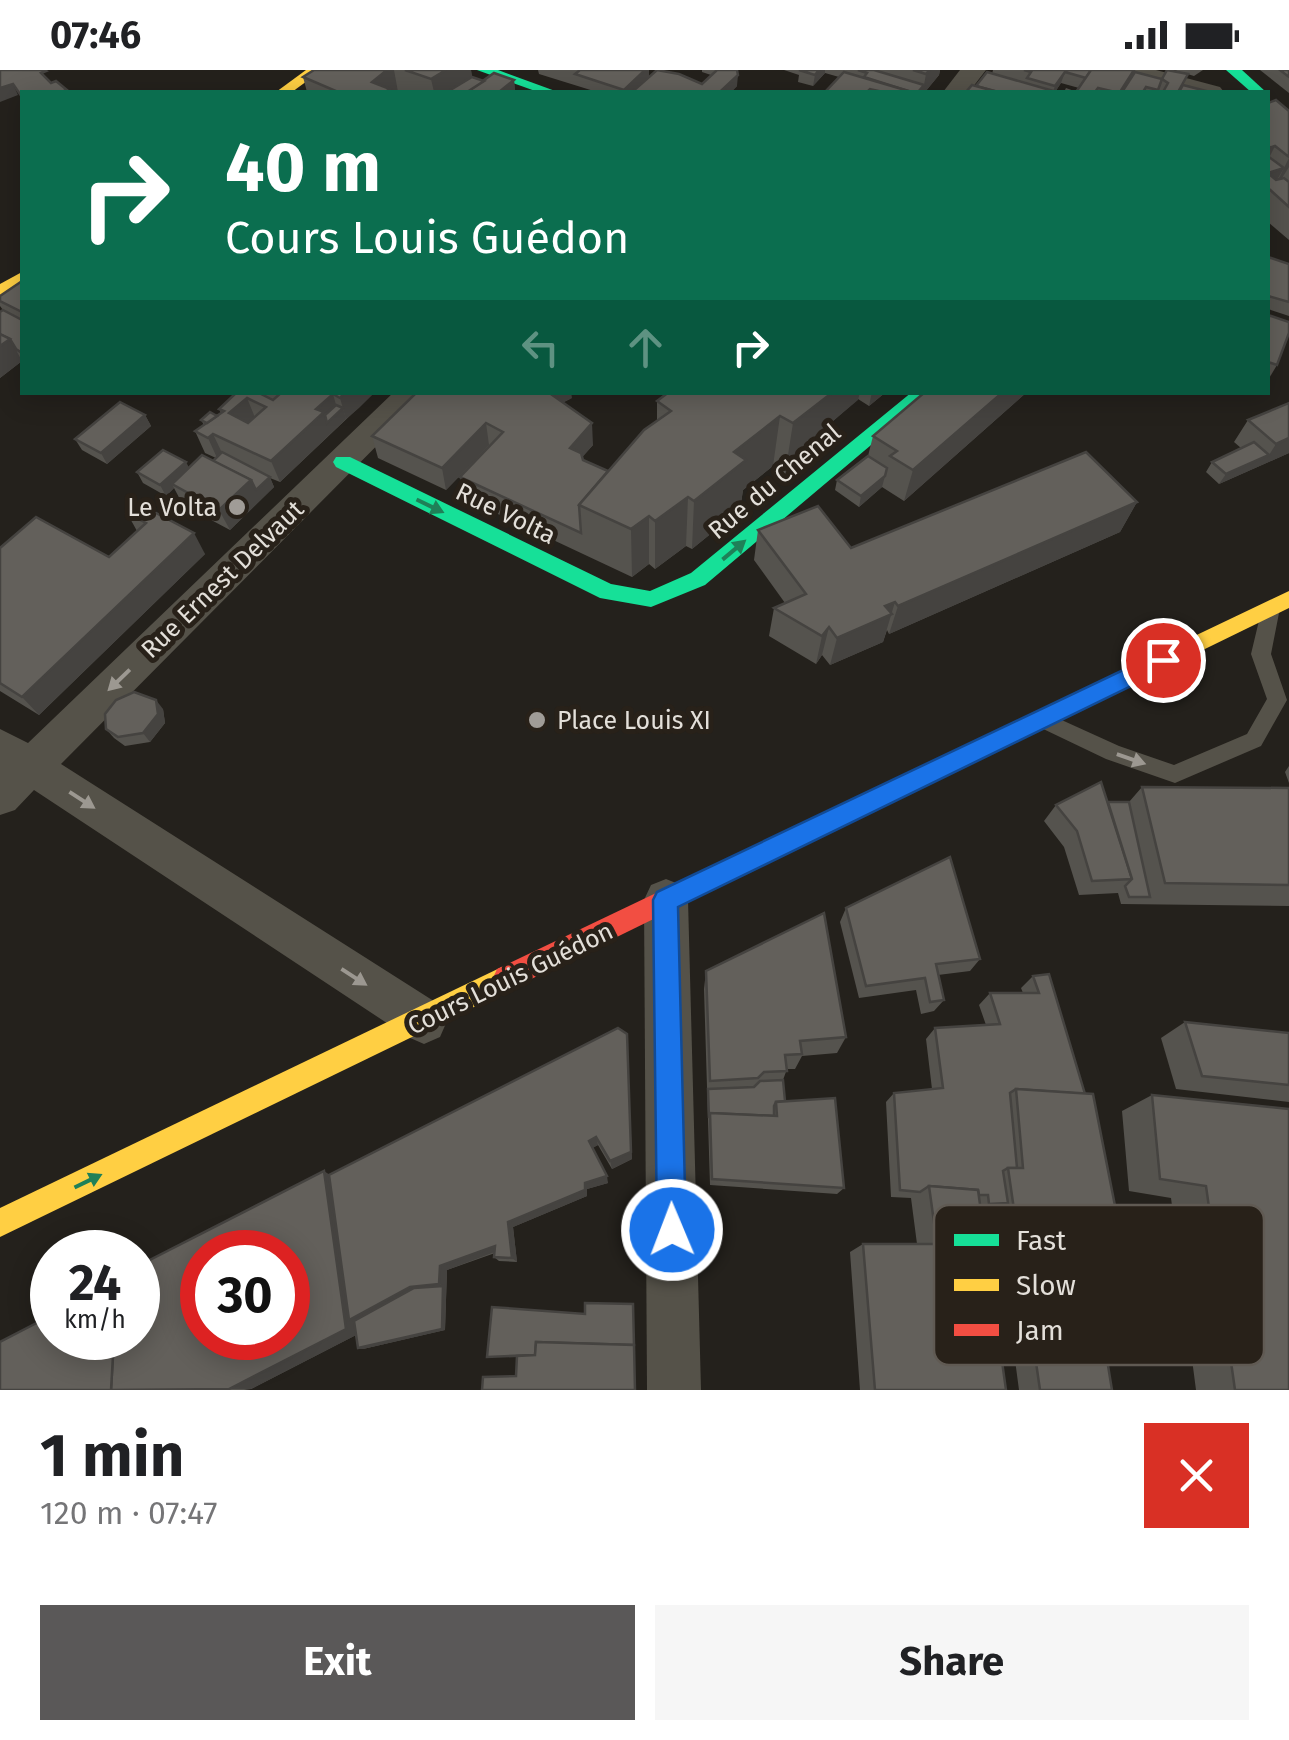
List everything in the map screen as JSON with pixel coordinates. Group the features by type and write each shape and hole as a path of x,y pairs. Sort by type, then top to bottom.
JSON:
{"main road":[{"path":"286,90 314,70"},
{"path":"484,70 545,90"},
{"path":"1233,70 1257,90"},
{"name":"Rue du Chenal","path":"651,599 698,579 920,395"},
{"name":"Rue Volta","path":"343,462 607,592 651,599"},
{"name":"Cours Louis Guédon","path":"0,1224 1280,604"}],"street":[{"path":"958,90 973,70"},
{"path":"1127,70 1203,90"},
{"name":"Rue Ernest Delvaut","path":"15,756 343,462 411,395"},
{"path":"0,796 15,756 424,1021"},
{"path":"666,900 674,1390"}],"lane":[{"path":"1042,719 1114,753 1175,774 1254,740 1277,700 1261,654 1280,604"}],"building":[{"path":"0,70 44,70 41,73 51,83 56,81 67,90 20,90 20,94 13,84 0,88"},
{"path":"314,70 387,70 372,82 390,89 333,90 303,77"},
{"path":"405,70 446,70 431,79"},
{"path":"580,70 645,70 624,90 575,74"},
{"path":"657,70 702,84 717,70 737,70 738,75 722,90 634,90"},
{"path":"858,70 874,70 924,85 920,90 905,90 864,77 867,73"},
{"path":"1024,70 1091,70 1086,78 1065,72 1055,86 1027,78 1031,72"},
{"path":"1091,70 1134,70 1121,90 1077,90"},
{"path":"1167,70 1188,74 1179,90 1164,90 1168,83 1162,79"},
{"path":"844,72 905,90 870,89 827,90"},
{"path":"987,72 1050,90 991,90 976,86"},
{"path":"1135,72 1162,79 1158,90 1123,90"},
{"path":"494,73 514,80 502,90 470,90"},
{"path":"472,77 484,81 470,90 450,90"},
{"path":"1276,100 1289,111 1289,157 1275,146 1270,147 1270,102"},
{"path":"1270,158 1284,168 1270,172"},
{"path":"1270,175 1289,182 1289,207 1270,190"},
{"path":"1270,258 1289,264 1289,302 1270,297"},
{"path":"20,282 20,311 0,301 0,296"},
{"path":"0,312 20,319 20,352 0,334"},
{"path":"1270,316 1289,322 1277,365 1270,363"},
{"path":"234,395 263,395 273,400 279,395 332,395 316,409 324,412 271,461 213,434 208,438 195,431 224,411 219,409","holes":["247,398 266,407 248,423 229,413"]},
{"path":"414,395 552,395 592,423 570,448 581,453 583,460 608,471 579,505 581,533 460,477 503,432 486,423 442,468 372,436"},
{"path":"665,395 829,395 793,423 780,416 734,452 746,460 694,501 688,497 655,521 649,516 631,529 579,505 644,430 671,411 657,401"},
{"path":"921,395 1000,395 913,470 890,456 897,451 873,436"},
{"path":"120,402 145,415 101,453 75,439"},
{"path":"1289,403 1289,438 1276,444 1248,420"},
{"path":"336,405 343,408 327,423 325,415"},
{"path":"210,412 217,416 207,423 201,420"},
{"path":"1254,442 1269,455 1226,474 1212,462"},
{"path":"163,450 186,462 160,485 137,472"},
{"path":"222,452 270,477 256,490 251,480 213,461"},
{"path":"1086,452 1137,502 898,606 895,602 885,606 892,614 837,638 829,627 822,636 774,608 806,594 758,530 818,506 851,548"},
{"path":"202,455 251,480 219,510 172,484"},
{"path":"868,456 887,468 885,476 861,496 837,480"},
{"path":"139,504 194,533 22,697 0,683 0,548 36,517 109,557 146,523 127,513"},
{"path":"134,692 156,700 158,714 143,733 118,737 106,729 105,714 116,700"},
{"path":"1101,782 1132,879 1092,881 1077,831 1056,805"},
{"path":"1142,787 1289,788 1289,885 1165,883"},
{"path":"1108,802 1129,802 1150,897 1129,897 1125,886 1132,879"},
{"path":"950,857 980,959 936,964 944,1000 930,1002 925,978 866,986 846,908"},
{"path":"824,913 846,1037 800,1041 802,1054 785,1055 787,1071 764,1072 758,1078 710,1081 706,971"},
{"path":"1049,974 1085,1094 1016,1089 1010,1093 1017,1168 1003,1171 1008,1203 989,1204 988,1195 979,1195 978,1190 929,1186 920,1192 900,1190 894,1093 943,1088 935,1028 1000,1024 990,993 1039,993 1033,976"},
{"path":"1185,1022 1289,1033 1289,1085 1202,1076"},
{"path":"618,1028 627,1034 631,1152 610,1161 596,1137 589,1141 607,1176 585,1183 585,1190 508,1222 512,1258 494,1257 495,1246 440,1266 439,1284 410,1287 349,1320 329,1175"},
{"path":"783,1080 785,1101 776,1102 774,1116 710,1113 709,1118 708,1089 754,1087 760,1081"},
{"path":"1016,1089 1093,1094 1115,1205 1013,1205 1008,1168 1023,1168"},
{"path":"1152,1095 1289,1109 1289,1390 1235,1390 1231,1365 1264,1365 1264,1205 1209,1205 1206,1186 1160,1179"},
{"path":"835,1098 844,1188 712,1179 710,1113 777,1116 776,1102"},
{"path":"324,1171 346,1329 310,1347 310,1230 208,1230"},
{"path":"929,1186 978,1190 980,1205 934,1205 934,1222"},
{"path":"863,1244 934,1244 934,1365 1002,1365 1006,1390 875,1390"},
{"path":"180,1245 180,1360 286,1360 229,1389 111,1390 113,1360 160,1360 160,1255"},
{"path":"443,1286 442,1329 358,1348 354,1321 414,1288"},
{"path":"585,1303 633,1304 634,1345 536,1342 535,1355 487,1357 492,1307 585,1314"},
{"path":"30,1326 30,1360 113,1360 111,1390 0,1390 0,1342"},
{"path":"536,1342 634,1345 635,1390 482,1390 483,1377 516,1376 517,1356 535,1355"},
{"path":"1036,1365 1108,1365 1112,1390 1040,1390"}],"traffic: fast":[{"path":"484,70 545,90"},
{"path":"1233,70 1257,90"},
{"path":"343,462 607,592 651,599 698,579 921,395"}],"traffic: slow":[{"path":"286,90 315,70"},
{"path":"0,292 20,278"},
{"path":"853,810 1289,599"},
{"path":"0,1223 506,978"}],"traffic: jam":[{"path":"506,978 853,810"}],"place":[{"name":"Le Volta","path":"237,507"},
{"name":"Place Louis XI","path":"537,720"}],"route":[{"path":"672,1230 666,900 1163,660"}]}
